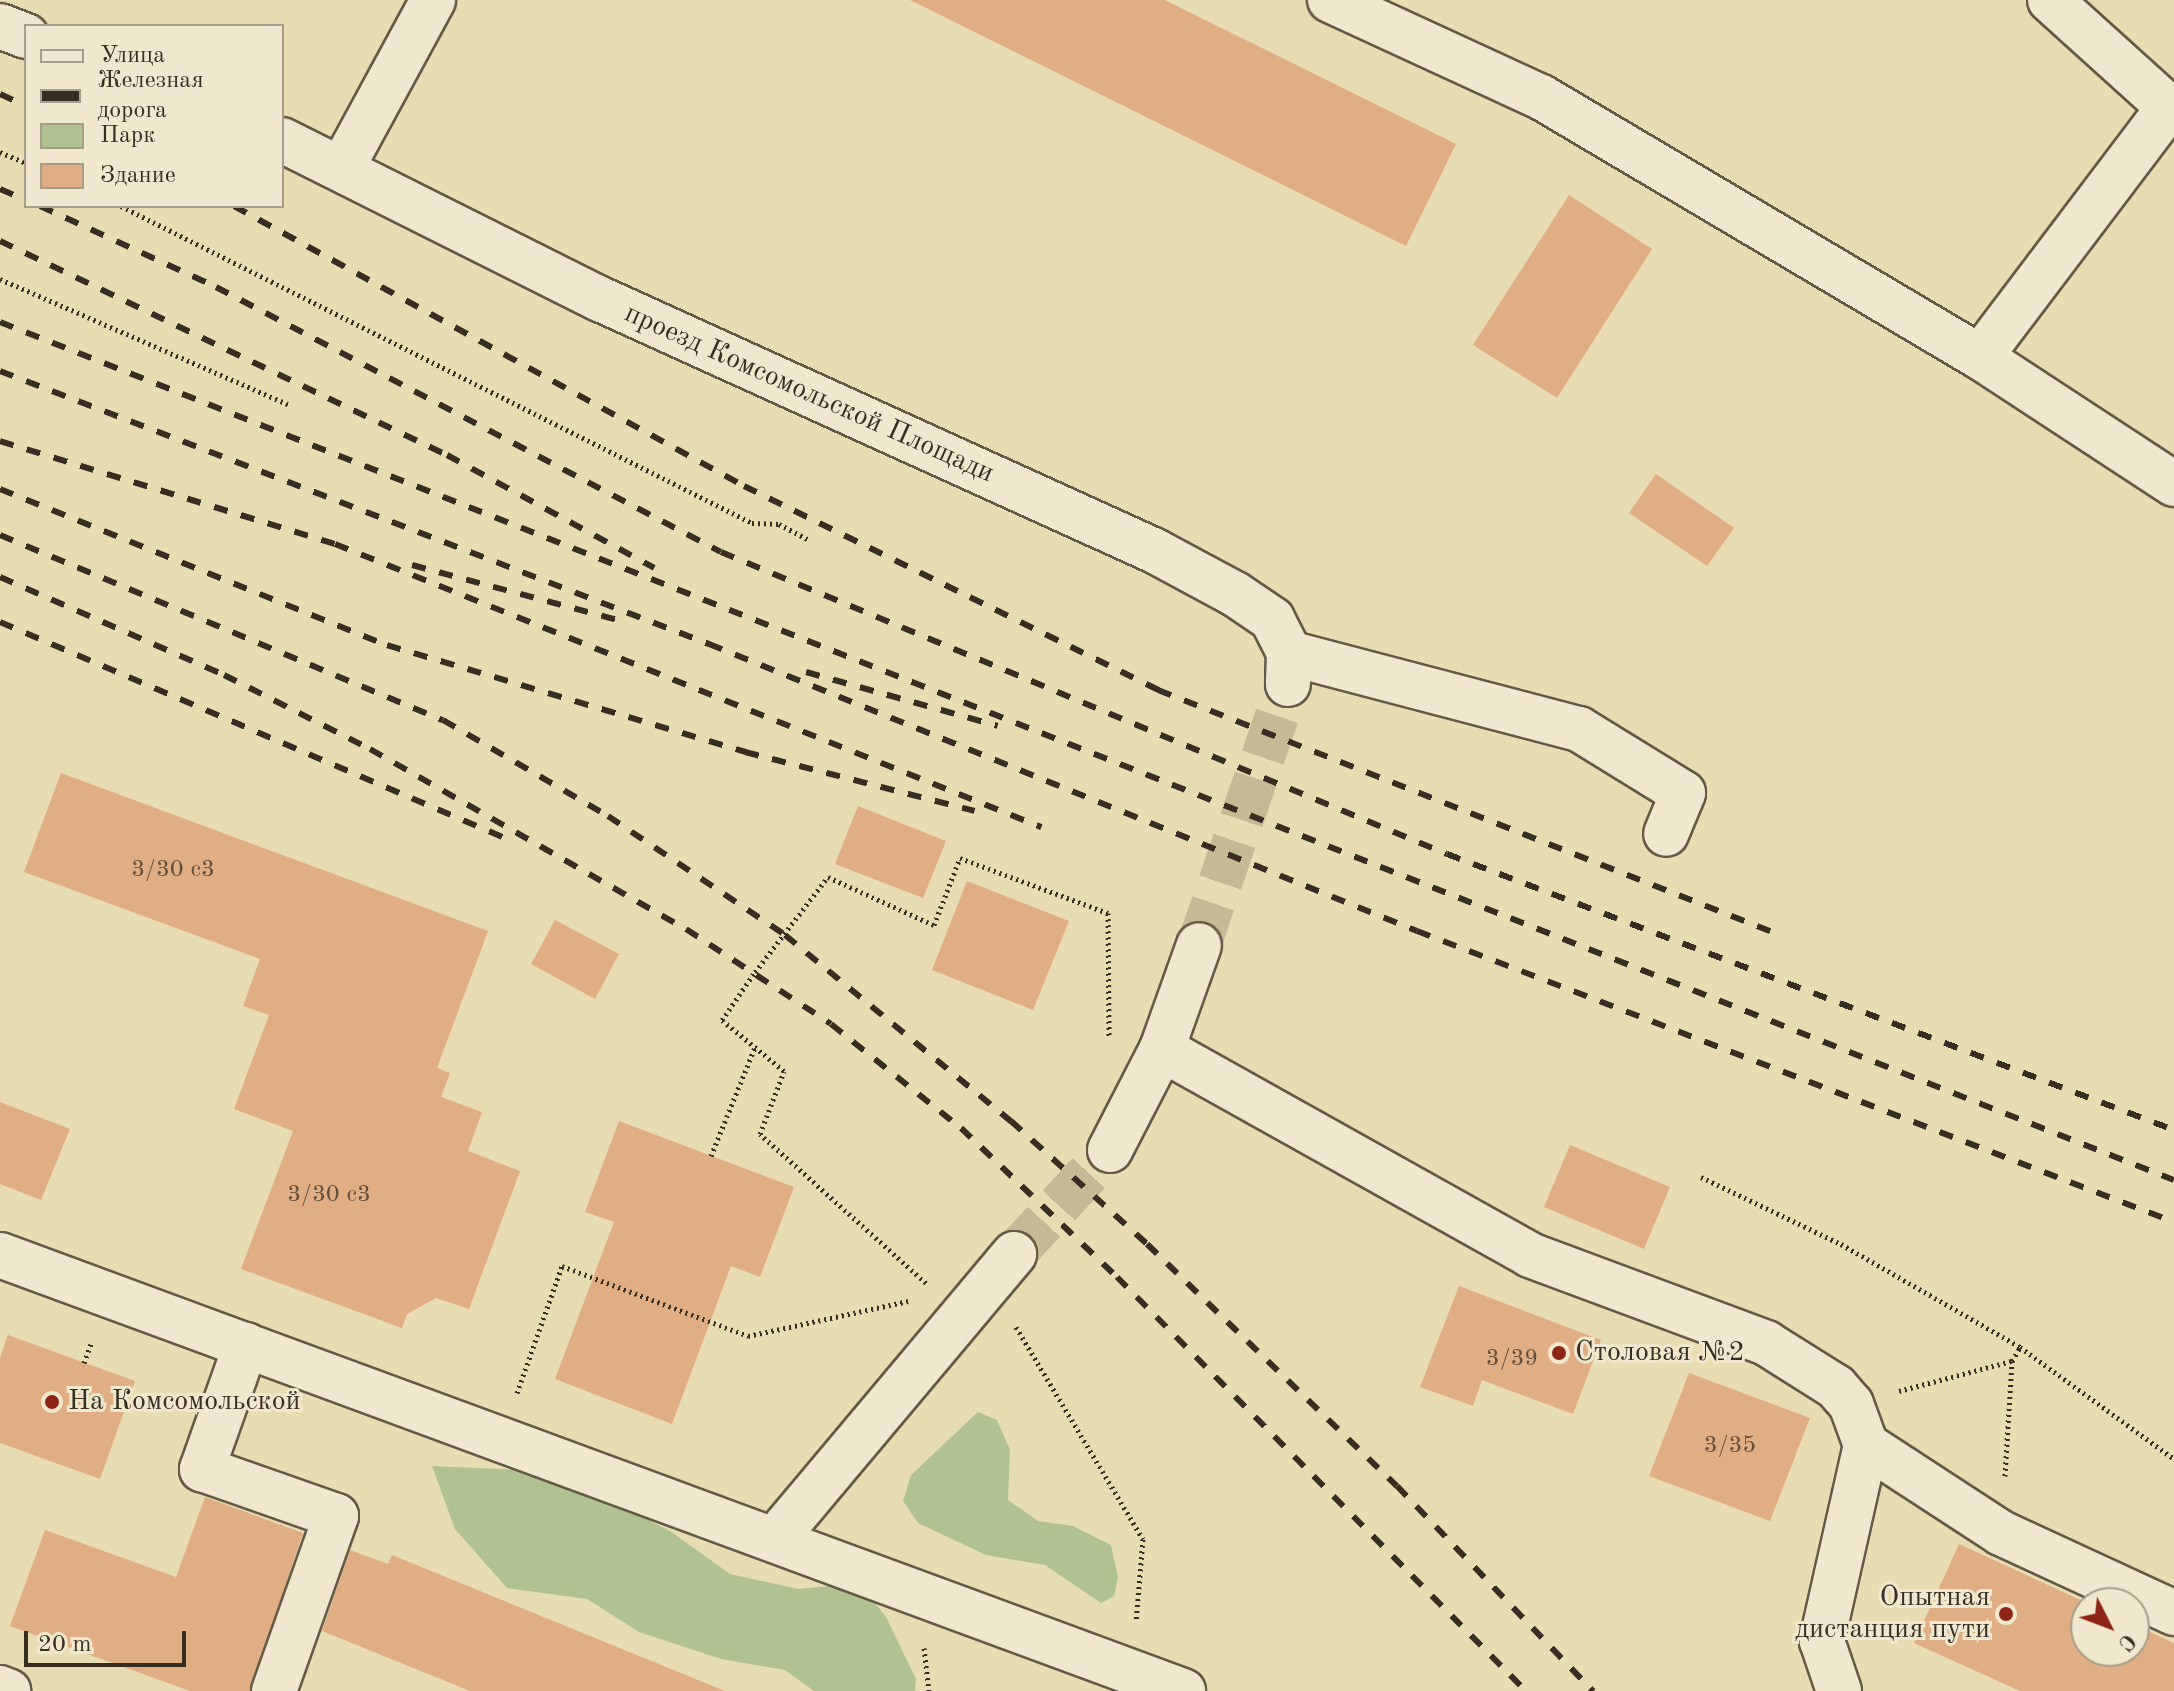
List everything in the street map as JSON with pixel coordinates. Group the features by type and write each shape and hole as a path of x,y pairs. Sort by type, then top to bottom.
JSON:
{"street":[{"path":"343,166 433,0"},
{"path":"1330,0 1541,97 1980,357 2174,484"},
{"path":"1980,357 2171,111 2050,0"},
{"path":"0,26 24,35"},
{"name":"проезд Комсомольской Площади","path":"284,141 343,166 600,299 1155,551 1272,619 1289,669 1579,729 1683,793 1666,834"},
{"path":"1110,1150 1138,1102 1162,1049 1199,945"},
{"path":"1162,1049 1530,1255 1766,1343 1805,1364 1851,1404 1866,1445 1822,1641 1839,1691"},
{"path":"775,1539 1014,1254"},
{"path":"0,1255 1183,1691"},
{"path":"246,1345 202,1469 336,1516 288,1687"},
{"path":"1866,1445 2001,1533 2174,1613"},
{"path":"0,1688 8,1691"}],"path":[{"path":"0,152 24,162"},
{"path":"125,208 752,523 779,524 807,539"},
{"path":"0,279 288,404"},
{"path":"938,1294 760,1134 784,1071 722,1020 828,877 934,925 960,858 1108,913 1110,1081 1138,1102"},
{"path":"711,1156 755,1047"},
{"path":"1701,1177 1841,1244 2020,1347 2174,1459"},
{"path":"2001,1533 2012,1361 2020,1347"},
{"path":"84,1363 89,1349"},
{"path":"1851,1404 2012,1361"}],"green space":[{"path":"978,1412 997,1420 1010,1450 1008,1500 1038,1521 1073,1526 1111,1545 1118,1577 1114,1596 1101,1603 1045,1565 986,1555 918,1523 903,1501 911,1475"},
{"path":"432,1466 520,1470 596,1494 670,1531 730,1574 798,1589 859,1583 886,1617 916,1679 915,1691 814,1691 785,1670 721,1659 639,1632 587,1599 507,1588 455,1529"}],"building":[{"path":"910,0 1165,0 1456,144 1406,246"},
{"path":"1569,195 1652,249 1557,398 1473,345"},
{"path":"1656,474 1734,528 1707,566 1629,513"},
{"path":"61,773 488,931 437,1068 450,1073 441,1097 482,1112 468,1151 520,1171 469,1309 436,1298 407,1314 402,1328 241,1269 293,1131 234,1109 269,1015 243,1006 260,959 24,872"},
{"path":"858,806 946,841 923,898 835,864"},
{"path":"967,881 1069,921 1033,1010 932,970"},
{"path":"555,920 619,954 595,999 531,964"},
{"path":"0,1102 70,1129 41,1200 0,1184"},
{"path":"619,1121 794,1187 760,1277 731,1266 672,1424 555,1379 614,1222 585,1212"},
{"path":"1570,1145 1670,1187 1644,1249 1544,1207"},
{"path":"1459,1286 1601,1340 1573,1414 1482,1380 1473,1406 1420,1387"},
{"path":"8,1335 135,1381 100,1479 0,1443 0,1358"},
{"path":"1689,1373 1810,1418 1770,1521 1649,1476"},
{"path":"205,1497 303,1533 250,1691 190,1691 10,1626 45,1530 176,1577"},
{"name":"Опытная дистанция пути","path":"1959,1544 2070,1595 2070,1667 2150,1667 2150,1632 2174,1643 2174,1691 2020,1691 1914,1643"},
{"path":"350,1550 388,1564 392,1555 725,1691 470,1691 322,1631"}],"tunnel":[{"path":"1199,945 1288,684"},
{"path":"1014,1254 1110,1150"}],"railway":[{"path":"0,94 24,105"},
{"path":"0,189 24,199"},
{"path":"44,208 216,287 721,552 1447,854 2174,1130"},
{"path":"238,208 744,486 1158,690 1777,934"},
{"path":"0,241 447,455 654,568"},
{"path":"0,322 2174,1180"},
{"path":"0,371 709,644 1417,931 2174,1222"},
{"path":"0,441 335,544 1041,827"},
{"path":"0,489 387,645 745,752 975,811"},
{"path":"0,535 443,720 608,816 785,935 1011,1121 1147,1244 1397,1486 1593,1691"},
{"path":"412,565 625,622"},
{"path":"0,577 224,675 370,749 686,929 831,1024 961,1128 1117,1277 1526,1691"},
{"path":"0,622 507,839"},
{"path":"806,672 998,726"}],"place":[{"name":"Столовая №2","path":"1559,1353"},
{"name":"На Комсомольской","path":"52,1402"},
{"name":"Опытная дистанция пути","path":"2006,1614"}]}
